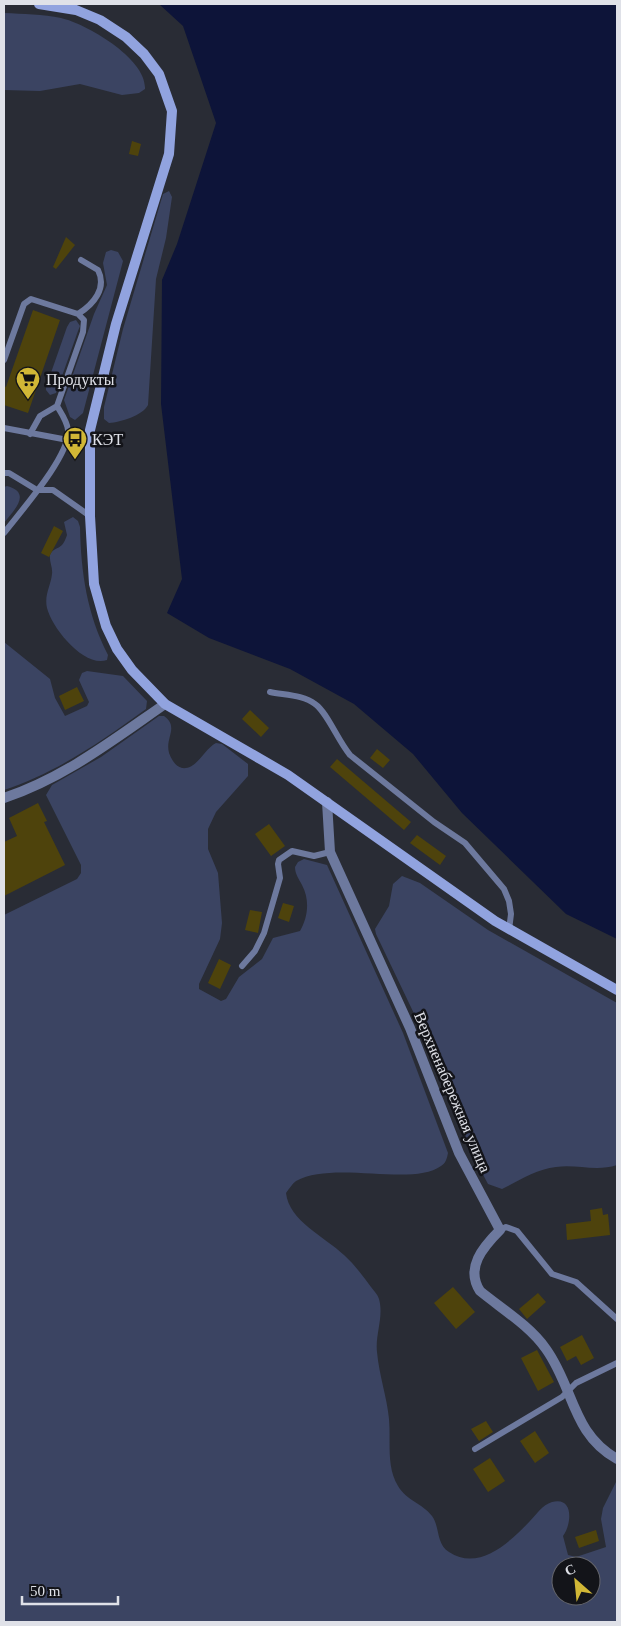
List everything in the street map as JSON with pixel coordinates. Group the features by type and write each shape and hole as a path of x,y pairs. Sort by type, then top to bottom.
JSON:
{"main road":[{"path":"39,4 76,10 100,20 126,37 144,54 159,74 172,111 169,154 116,324 92,418 90,437 90,516 94,584 106,626 117,649 132,670 165,704 250,752 327,802 509,930 617,990"}],"street":[{"path":"4,798 29,790 64,772 97,752 165,704"},
{"name":"Верхненабережная улица","path":"327,802 330,852 410,1028 459,1153 500,1230"},
{"path":"500,1230 487,1243 478,1257 474,1273 475,1282 480,1291 542,1345 569,1391 582,1427 599,1448 617,1459"}],"lane":[{"path":"78,314 93,302 101,287 98,270 81,260"},
{"path":"4,360 28,301 34,299 78,314 84,320 83,332 57,406 40,416 30,434"},
{"path":"4,533 45,480 68,440 66,421 57,406"},
{"path":"4,428 68,440 90,437"},
{"path":"4,473 9,473 37,490 54,490 90,516"},
{"path":"270,692 315,703 322,710 334,734 350,755 434,822 465,843 504,889 509,901 511,914 509,930"},
{"path":"242,966 255,952 264,933 280,878 279,860 292,851 314,856 330,852"},
{"path":"500,1230 506,1227 517,1231 552,1274 576,1282 617,1320"},
{"path":"475,1449 569,1391 576,1382 617,1363"}],"shaded area":[{"path":"159,4 617,4 617,939 566,914 462,813 413,754 354,704 290,669 209,638 167,613 182,579 161,404 162,280 177,244 216,123 183,26"},
{"path":"4,13 33,14 61,18 100,35 126,55 136,66 143,78 145,89 139,93 122,95 80,84 40,91 4,90"},
{"path":"169,191 172,197 166,238 156,279 148,405 136,415 125,420 109,423 104,419 104,407 123,329 163,194"},
{"path":"111,250 118,252 123,261 83,413 75,420 70,417 64,400 94,314 107,285 103,263 106,252"},
{"path":"76,320 80,326 56,393 50,395 46,387 67,327 70,322"},
{"path":"7,486 15,489 19,493 20,498 16,508 4,523 4,487"},
{"path":"73,517 78,521 80,527 86,593 95,624 108,655 107,660 98,661 79,652 55,626 47,608 46,599 52,572 50,555 52,551 63,543 67,535 64,522"},
{"path":"4,642 50,679 55,698 65,716 87,706 89,702 79,680 82,673 87,671 123,676 147,701 146,709 78,755 42,775 4,790"},
{"path":"159,716 164,716 171,726 169,754 179,767 187,768 192,766 216,743 222,744 248,764 248,776 216,812 208,829 208,849 218,873 222,923 220,939 199,984 199,989 221,1001 226,999 239,977 262,959 273,938 300,931 305,920 307,902 305,891 296,872 295,867 298,862 304,859 327,865 403,1033 448,1153 443,1165 428,1172 411,1174 331,1173 312,1175 296,1181 286,1193 294,1212 301,1220 351,1262 362,1274 378,1298 381,1312 377,1352 388,1411 390,1462 394,1478 398,1486 410,1499 432,1516 445,1549 460,1557 472,1559 483,1557 493,1552 513,1538 545,1505 559,1501 565,1503 568,1507 569,1519 563,1536 568,1555 572,1556 551,1556 551,1606 601,1606 601,1556 579,1556 606,1547 601,1519 603,1508 617,1480 617,1622 4,1622 4,915 77,879 81,873 81,865 46,795 52,785 101,757"},
{"path":"402,876 420,883 488,930 617,1003 617,1165 602,1168 564,1166 549,1168 502,1189 488,1184 469,1148 419,1024 376,934 375,929 389,906 393,884"}],"building":[{"path":"132,141 141,144 138,156 129,154"},
{"path":"66,237 75,245 56,269 53,267"},
{"path":"33,310 60,320 28,413 4,405 4,386 6,387"},
{"path":"54,526 63,531 49,557 41,553"},
{"path":"77,687 84,701 65,710 59,696"},
{"path":"250,710 269,728 261,737 242,719"},
{"path":"377,749 390,760 383,768 370,758"},
{"path":"337,759 411,822 404,830 330,767"},
{"path":"38,803 47,821 44,822 65,865 4,896 4,842 17,836 9,818"},
{"path":"269,824 285,846 271,856 255,834"},
{"path":"417,835 446,856 440,865 410,843"},
{"path":"283,903 294,906 289,922 278,918"},
{"path":"250,910 262,912 258,933 245,930"},
{"path":"219,959 231,965 220,989 208,983"},
{"path":"602,1208 603,1215 608,1214 610,1235 567,1240 566,1224 591,1221 590,1210"},
{"path":"453,1287 475,1312 456,1329 434,1303"},
{"path":"538,1293 546,1302 527,1319 519,1309"},
{"path":"582,1335 594,1358 581,1365 576,1356 567,1361 560,1347"},
{"path":"537,1350 554,1382 538,1391 521,1358"},
{"path":"486,1421 493,1432 479,1441 471,1429"},
{"path":"535,1431 549,1453 535,1463 520,1441"},
{"path":"490,1458 505,1481 488,1492 473,1469"},
{"path":"596,1530 599,1541 579,1548 575,1537"}],"place":[{"name":"Продукты","path":"28,400"},
{"name":"КЭТ","path":"75,460"}]}
